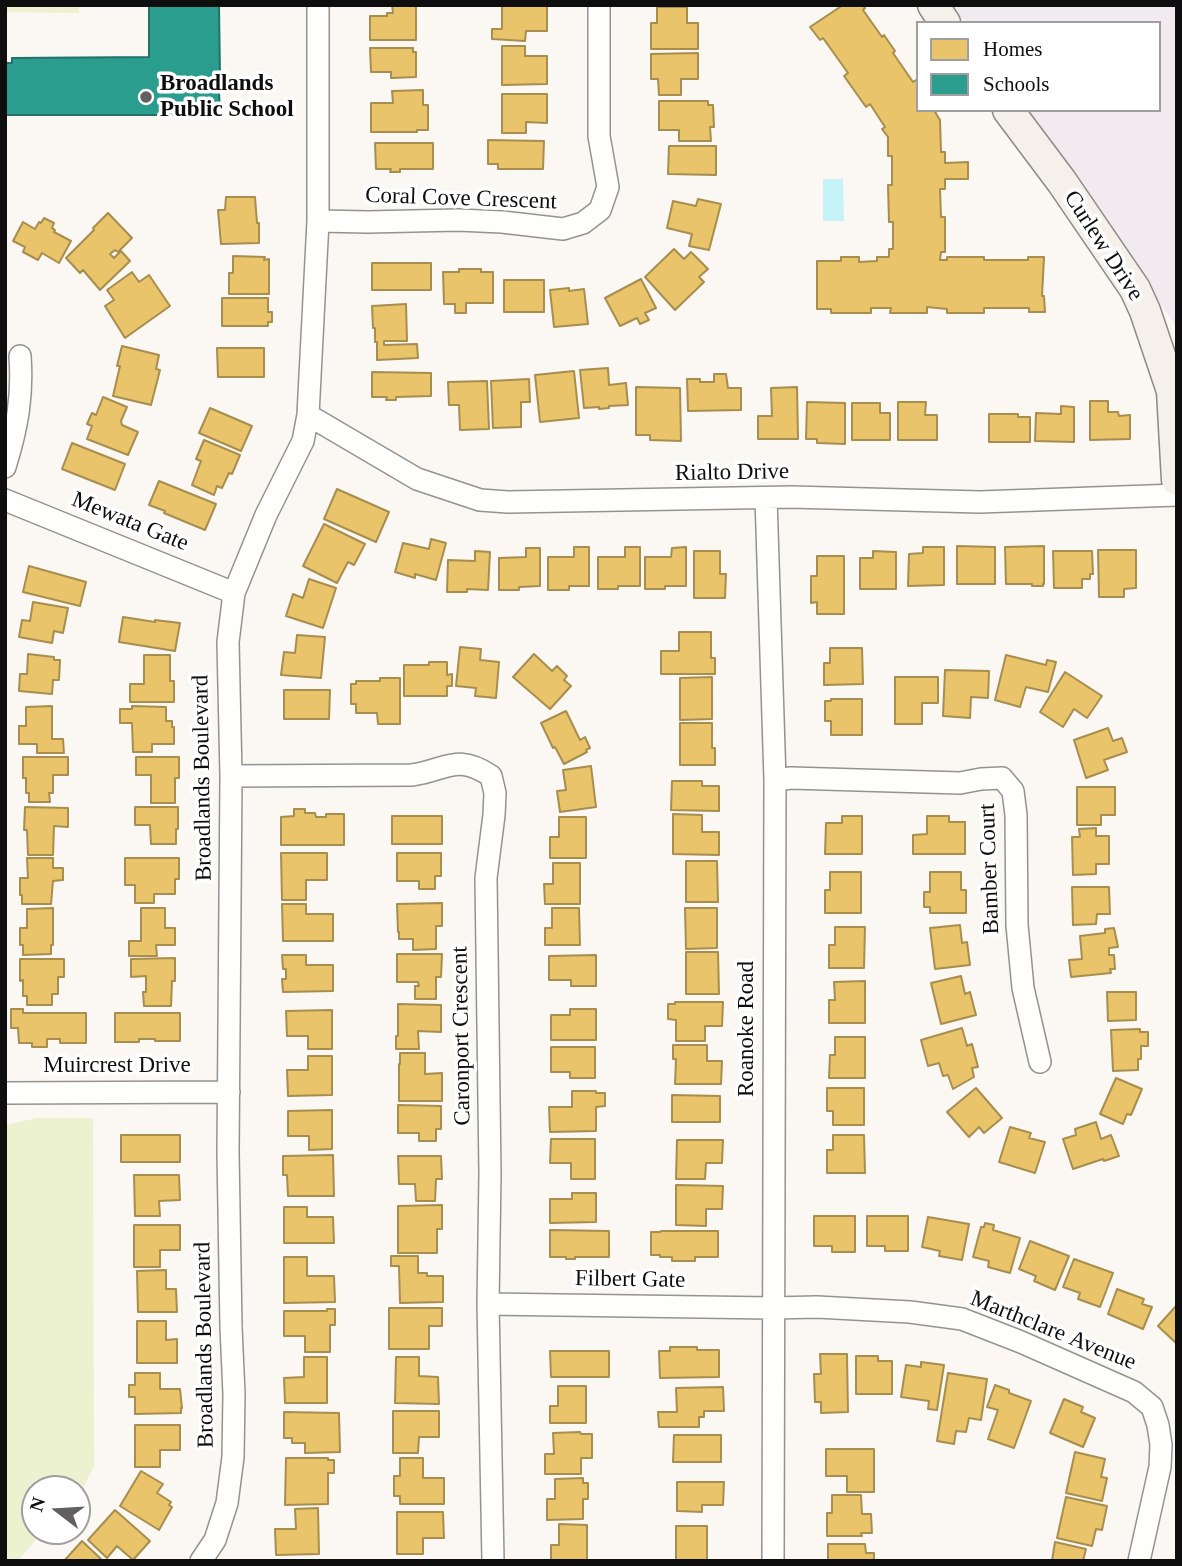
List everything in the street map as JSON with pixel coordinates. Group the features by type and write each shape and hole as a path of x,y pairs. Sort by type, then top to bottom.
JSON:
{"street":[{"name":"Broadlands Boulevard","path":"201,1561 215,1540 227,1503 233,1457 228,1152 231,776 228,642 234,593 266,515 303,441 309,415 318,221 318,5"},
{"name":"Coral Cove Crescent","path":"318,221 458,220 563,229 583,223 600,210 608,187 599,136 599,5"},
{"path":"933,5 944,21"},
{"name":"Curlew Drive","path":"1010,112 1062,182 1135,289 1172,391 1177,480"},
{"path":"5,467 16,431 20,403 20,356"},
{"name":"Rialto Drive","path":"309,415 417,479 480,500 508,502 765,498 980,502 1177,495"},
{"name":"Roanoke Road","path":"765,498 775,780 773,1561"},
{"name":"Mewata Gate","path":"5,500 234,593"},
{"name":"Caronport Crescent","path":"231,776 412,775 454,763 481,769 491,776 495,793 494,815 486,878 490,1174 488,1304 493,1561"},
{"name":"Bamber Court","path":"775,780 792,778 960,783 1002,778 1013,791 1016,815 1017,925 1023,988 1040,1062"},
{"name":"Muircrest Drive","path":"5,1093 229,1092"},
{"name":"Filbert Gate","path":"488,1304 772,1308"},
{"name":"Marthclare Avenue","path":"772,1308 817,1307 911,1312 962,1320 1021,1342 1134,1392 1152,1407 1161,1445 1160,1467 1139,1561"}],"shaded area":[{"path":"953,5 1177,5 1177,328 1027,112 1161,112 1161,21 964,21"}],"green space":[{"path":"5,5 79,5 79,13 5,12"},
{"path":"37,1118 93,1118 94,1466 90,1475 21,1475 21,1545 31,1545 17,1561 5,1561 5,1125"}],"water":[{"path":"823,179 843,179 844,221 823,221"}],"building: Homes":[{"path":"392,5 416,5 416,40 370,40 370,16 387,16 387,13 393,13"},
{"path":"502,5 547,5 547,31 526,31 525,41 492,39 492,29 502,29"},
{"path":"843,5 863,5 863,10 882,37 884,35 913,82 916,80 916,112 935,112 940,120 941,152 945,152 945,163 968,162 968,179 945,179 945,189 940,189 941,217 945,217 945,252 941,252 940,260 947,260 947,257 1028,260 1028,257 1044,257 1042,296 1045,312 1029,312 1029,308 984,308 984,313 947,313 947,309 927,307 927,313 890,313 891,308 871,308 871,313 831,313 831,309 817,309 817,261 841,261 841,257 859,257 859,262 877,261 877,257 889,257 889,249 893,249 893,222 889,222 888,185 892,185 892,156 888,156 888,137 882,129 885,127 870,104 866,107 844,76 848,73 823,38 820,40 810,27"},
{"path":"657,7 687,7 687,23 698,23 698,49 651,49 651,23 657,23"},
{"path":"502,46 525,46 525,56 547,56 547,84 502,85"},
{"path":"370,48 413,48 413,52 416,52 416,77 391,78 391,72 371,72"},
{"path":"698,53 698,79 681,79 681,95 659,95 658,79 651,79 651,54"},
{"path":"423,90 423,105 428,105 428,130 371,132 371,103 393,103 392,91"},
{"path":"502,94 547,94 547,123 526,122 526,133 502,133"},
{"path":"659,101 708,101 708,105 713,105 714,127 710,127 711,141 679,141 679,130 659,130"},
{"path":"488,140 544,141 543,169 498,169 498,164 488,164"},
{"path":"375,143 433,143 433,169 400,169 400,172 390,172 391,169 376,169"},
{"path":"669,146 716,146 716,175 668,174"},
{"path":"226,197 255,197 259,243 221,244 218,210 225,210"},
{"path":"698,199 721,204 709,250 689,246 692,234 667,228 673,201 696,206"},
{"path":"108,213 132,238 118,252 115,250 110,254 114,258 121,251 130,261 100,290 83,270 80,273 66,258"},
{"path":"44,218 54,223 54,232 71,241 59,263 42,253 38,260 23,252 25,247 13,241 23,222 35,229"},
{"path":"674,249 684,259 691,252 708,269 699,277 704,282 675,310 645,277"},
{"path":"233,256 269,259 269,294 229,294 229,273 233,273"},
{"path":"372,263 431,263 431,290 372,290"},
{"path":"459,269 493,272 493,303 466,303 466,313 455,313 455,304 444,304 443,272 459,272"},
{"path":"132,272 139,282 149,275 170,306 125,338 105,306 114,300 107,290"},
{"path":"641,279 656,308 645,313 649,320 640,324 637,318 620,326 605,298"},
{"path":"504,280 544,280 544,312 504,312"},
{"path":"569,288 569,291 584,289 588,324 554,327 550,290"},
{"path":"222,298 268,298 268,312 272,312 272,322 268,322 268,326 222,326"},
{"path":"406,304 407,341 384,341 384,345 417,344 418,358 377,360 372,306"},
{"path":"122,346 159,355 156,369 160,370 151,405 113,396"},
{"path":"217,348 264,348 264,377 218,377"},
{"path":"608,368 609,385 626,383 628,405 584,408 580,370"},
{"path":"574,371 579,418 540,422 535,375"},
{"path":"372,372 431,373 431,396 396,397 396,400 372,397"},
{"path":"714,374 726,374 728,388 741,388 741,410 688,411 687,379 714,382"},
{"path":"529,379 530,402 521,402 521,427 493,428 491,381"},
{"path":"487,381 489,429 460,430 459,405 449,405 448,382"},
{"path":"636,387 680,388 681,441 650,440 650,435 636,435"},
{"path":"797,387 798,439 758,439 758,416 772,416 771,388"},
{"path":"103,397 127,407 122,425 138,432 128,455 87,439 92,426 87,424 92,413 96,415"},
{"path":"1090,401 1108,401 1108,412 1118,412 1119,416 1130,415 1130,439 1090,440"},
{"path":"807,402 845,403 845,444 817,443 817,439 806,439"},
{"path":"898,402 926,402 925,415 937,415 937,440 898,440"},
{"path":"852,403 880,403 880,413 890,413 890,440 852,440"},
{"path":"1061,406 1074,407 1074,442 1035,441 1036,413 1061,414"},
{"path":"210,408 252,426 241,451 199,433"},
{"path":"989,414 1018,414 1018,417 1030,417 1030,442 989,442"},
{"path":"204,440 240,455 232,474 229,473 222,488 217,486 214,495 192,485 201,461 196,459"},
{"path":"72,443 125,464 115,490 62,469"},
{"path":"159,481 216,504 205,530 149,505"},
{"path":"337,489 389,512 376,542 324,519"},
{"path":"324,524 365,544 354,565 348,562 337,583 303,566"},
{"path":"431,539 446,543 436,580 395,572 403,543 429,549"},
{"path":"957,546 995,547 995,584 957,584"},
{"path":"1044,546 1043,586 1006,584 1005,547"},
{"path":"574,547 589,547 589,586 548,590 548,557 574,557"},
{"path":"625,547 640,547 640,586 598,589 598,557 625,557"},
{"path":"686,547 686,586 645,589 645,557 671,557 672,548"},
{"path":"923,547 944,547 944,585 908,586 909,554 923,553"},
{"path":"526,548 540,548 540,586 499,590 499,558 526,557"},
{"path":"1098,550 1136,550 1136,588 1124,589 1124,597 1099,597"},
{"path":"475,551 490,552 488,590 447,592 448,560 475,561"},
{"path":"694,551 720,551 720,574 726,574 725,598 694,598"},
{"path":"873,551 896,552 896,589 860,589 860,558 873,558"},
{"path":"1053,551 1092,551 1093,574 1090,574 1090,579 1082,579 1082,588 1054,588"},
{"path":"817,556 844,556 844,614 817,614 817,602 811,603 811,576 817,576"},
{"path":"29,566 86,582 80,606 23,592"},
{"path":"309,579 336,588 323,628 286,616 293,594 303,598"},
{"path":"33,602 68,608 63,633 54,631 52,643 19,637 22,620 30,621"},
{"path":"123,617 180,623 175,651 119,642"},
{"path":"679,632 711,632 711,658 715,658 715,674 661,674 661,651 679,651"},
{"path":"297,635 325,637 321,678 281,675 284,652 295,653"},
{"path":"460,647 481,649 480,660 499,662 496,698 475,696 476,688 456,686"},
{"path":"830,648 862,648 863,684 824,685 824,663 830,663"},
{"path":"28,654 60,660 59,680 53,680 52,694 19,691 20,674 27,674"},
{"path":"534,654 552,671 557,666 567,676 564,680 571,686 550,709 513,677"},
{"path":"144,655 170,655 170,681 174,681 174,702 130,702 130,684 144,684"},
{"path":"1006,655 1046,665 1047,660 1056,662 1048,692 1026,687 1020,707 995,700"},
{"path":"429,662 447,662 447,675 452,674 452,686 447,686 447,696 404,696 404,665 429,665"},
{"path":"945,670 989,671 988,698 971,697 970,718 943,716"},
{"path":"1065,672 1102,696 1087,718 1074,709 1063,727 1040,712"},
{"path":"712,677 712,719 680,720 680,678"},
{"path":"895,677 938,677 938,703 922,703 922,724 895,724"},
{"path":"380,678 400,678 400,724 378,724 377,713 356,713 356,704 351,704 351,684 356,684 356,681 380,681"},
{"path":"284,690 330,690 329,719 284,719"},
{"path":"862,699 862,735 831,735 831,721 825,721 825,701"},
{"path":"52,706 52,739 63,739 64,753 37,753 37,744 19,744 19,726 26,726 26,707"},
{"path":"132,706 166,707 166,721 172,721 174,727 174,744 152,744 152,752 133,752 132,723 120,723 120,709 132,709"},
{"path":"566,711 580,740 585,737 590,748 564,764 541,723"},
{"path":"680,723 712,723 715,765 680,765"},
{"path":"1108,728 1113,741 1122,738 1127,752 1104,760 1108,770 1086,778 1074,740"},
{"path":"23,757 68,757 68,775 53,775 50,802 29,802 26,778 23,778"},
{"path":"136,757 179,757 179,778 175,778 175,803 151,803 151,775 136,775"},
{"path":"591,766 596,807 560,812 557,791 566,790 563,770"},
{"path":"672,781 702,781 702,786 719,786 719,811 671,810"},
{"path":"1077,787 1115,787 1115,815 1101,815 1101,825 1077,825"},
{"path":"25,807 68,808 68,827 54,826 53,855 28,855 27,830 24,830"},
{"path":"135,807 178,807 176,844 151,844 150,825 135,825"},
{"path":"294,809 305,809 305,813 315,813 316,817 344,814 344,845 281,845 281,817 294,816"},
{"path":"673,814 702,815 702,832 719,832 719,855 673,854"},
{"path":"392,816 442,816 442,844 392,844"},
{"path":"842,816 862,816 862,854 825,854 826,823 842,823"},
{"path":"927,816 949,816 949,822 965,822 965,854 913,854 913,835 927,834"},
{"path":"559,817 586,817 586,858 550,858 550,837 559,837"},
{"path":"1096,828 1096,836 1109,836 1109,864 1096,864 1096,874 1073,875 1072,837 1080,837 1079,829"},
{"path":"281,853 327,853 327,880 306,880 306,900 282,900"},
{"path":"397,853 441,853 441,876 435,876 435,889 419,889 419,881 397,881"},
{"path":"27,858 53,858 53,868 63,868 63,880 53,881 51,904 22,904 20,878 28,878"},
{"path":"125,858 179,858 179,879 175,879 175,894 154,894 154,903 135,903 135,885 125,885"},
{"path":"686,861 717,861 718,902 686,902"},
{"path":"553,863 580,863 580,904 545,904 544,884 553,884"},
{"path":"830,872 861,872 861,913 825,913 825,890 830,890"},
{"path":"930,872 961,872 961,890 966,890 966,913 930,913 930,907 924,907 924,892 930,892"},
{"path":"1072,887 1109,887 1110,914 1097,914 1096,924 1073,925"},
{"path":"442,903 442,926 436,926 436,949 413,950 413,939 399,939 397,904"},
{"path":"282,904 306,904 306,914 333,914 333,941 283,941"},
{"path":"53,908 51,954 23,955 20,928 27,928 27,909"},
{"path":"141,908 165,908 165,928 175,928 175,945 156,945 157,956 129,956 129,941 141,941"},
{"path":"552,908 579,908 580,945 545,945 545,928 552,928"},
{"path":"685,908 717,908 717,948 686,949"},
{"path":"960,925 962,943 967,942 970,965 935,969 930,928"},
{"path":"835,927 865,927 864,968 829,968 829,945 835,945"},
{"path":"1114,928 1118,947 1109,948 1109,955 1114,955 1115,969 1110,969 1111,973 1071,977 1069,960 1082,959 1080,936 1105,933 1105,929"},
{"path":"686,952 718,952 719,994 686,994"},
{"path":"397,954 442,954 441,977 436,977 436,999 415,999 415,986 419,986 418,982 397,982"},
{"path":"282,955 306,955 306,965 333,965 333,991 283,992 282,979 286,979 286,969 283,969"},
{"path":"596,955 596,986 571,986 571,980 549,980 549,956"},
{"path":"175,958 171,1006 144,1006 146,976 131,977 131,959"},
{"path":"20,959 64,959 64,977 58,977 58,994 52,994 52,1005 27,1005 27,996 23,996 23,980 20,981"},
{"path":"961,976 965,994 970,992 976,1015 941,1024 931,983"},
{"path":"865,981 865,1023 829,1023 829,1000 835,1000 834,982"},
{"path":"1107,992 1136,992 1136,1020 1108,1021"},
{"path":"723,1002 722,1026 705,1026 705,1041 676,1041 676,1020 668,1019 668,1004"},
{"path":"398,1004 441,1005 441,1032 418,1031 419,1049 396,1049"},
{"path":"11,1009 23,1009 23,1013 86,1013 86,1043 60,1043 60,1039 47,1039 47,1047 32,1047 32,1043 19,1043 18,1028 11,1028"},
{"path":"570,1009 596,1009 596,1040 551,1040 551,1015 570,1015"},
{"path":"332,1010 332,1049 308,1049 308,1036 287,1036 286,1011"},
{"path":"115,1013 180,1013 180,1041 139,1039 139,1042 115,1042"},
{"path":"962,1028 967,1046 972,1044 978,1067 972,1068 974,1077 953,1089 948,1075 943,1076 939,1063 928,1066 921,1040"},
{"path":"1140,1029 1140,1032 1148,1032 1148,1046 1141,1046 1138,1070 1113,1071 1111,1030"},
{"path":"835,1037 865,1037 865,1078 829,1078 830,1055 835,1055"},
{"path":"673,1045 707,1045 707,1061 722,1061 721,1084 675,1084 676,1059 673,1059"},
{"path":"551,1047 595,1047 595,1078 570,1078 570,1072 551,1072"},
{"path":"400,1053 425,1053 425,1074 442,1073 442,1101 399,1101"},
{"path":"308,1056 332,1056 332,1095 288,1096 287,1070 308,1070"},
{"path":"1116,1078 1142,1089 1131,1115 1127,1114 1123,1124 1100,1114"},
{"path":"827,1088 864,1088 864,1125 833,1125 833,1111 827,1111"},
{"path":"976,1088 1002,1118 984,1133 979,1127 969,1137 947,1112"},
{"path":"572,1091 605,1093 605,1106 596,1107 596,1131 550,1132 549,1107 572,1107"},
{"path":"672,1095 720,1096 720,1122 672,1122"},
{"path":"398,1105 441,1106 441,1129 436,1129 436,1141 419,1141 419,1133 398,1133"},
{"path":"332,1110 332,1149 309,1150 309,1136 288,1136 288,1111"},
{"path":"1096,1122 1101,1139 1111,1135 1119,1156 1073,1169 1063,1139 1076,1135 1075,1129"},
{"path":"1010,1127 1031,1133 1029,1138 1045,1142 1035,1173 999,1162"},
{"path":"121,1135 180,1135 180,1162 121,1162"},
{"path":"833,1135 864,1135 865,1173 827,1173 827,1150 833,1150"},
{"path":"551,1139 595,1139 595,1179 571,1179 571,1163 550,1163"},
{"path":"677,1140 723,1140 722,1163 706,1163 705,1179 676,1179"},
{"path":"333,1155 334,1196 288,1196 287,1175 283,1175 283,1156"},
{"path":"398,1156 441,1156 442,1179 436,1179 435,1201 416,1201 415,1184 399,1184"},
{"path":"134,1175 179,1175 180,1200 159,1201 160,1216 135,1216"},
{"path":"676,1185 723,1186 722,1209 706,1209 706,1226 676,1225"},
{"path":"572,1193 596,1193 596,1222 550,1223 550,1199 572,1199"},
{"path":"442,1205 442,1229 437,1229 437,1253 398,1253 398,1206"},
{"path":"284,1207 307,1207 307,1217 333,1217 334,1243 284,1243"},
{"path":"814,1216 855,1216 855,1252 832,1252 832,1246 814,1246"},
{"path":"867,1216 908,1216 908,1251 885,1251 885,1246 867,1246"},
{"path":"928,1217 969,1224 962,1260 939,1256 940,1251 922,1247"},
{"path":"985,1223 994,1225 993,1230 1020,1238 1010,1273 988,1267 989,1261 973,1257 981,1227 984,1227"},
{"path":"134,1225 180,1225 180,1250 160,1250 160,1267 134,1267"},
{"path":"550,1230 609,1231 609,1257 550,1257"},
{"path":"718,1231 718,1257 672,1261 672,1257 651,1255 651,1232"},
{"path":"1030,1241 1069,1256 1055,1290 1034,1281 1036,1276 1019,1269"},
{"path":"391,1256 418,1256 418,1273 443,1276 443,1302 400,1303 399,1266 391,1266"},
{"path":"284,1257 307,1257 307,1276 334,1276 335,1302 284,1303"},
{"path":"1074,1259 1113,1273 1100,1307 1078,1299 1080,1293 1063,1287"},
{"path":"166,1270 166,1289 176,1289 177,1312 138,1312 137,1271"},
{"path":"1117,1289 1144,1299 1142,1304 1152,1307 1143,1329 1108,1314"},
{"path":"1177,1307 1177,1344 1158,1326"},
{"path":"389,1308 442,1308 442,1326 429,1326 429,1349 389,1349"},
{"path":"335,1309 335,1325 330,1325 330,1352 305,1352 305,1336 284,1336 284,1311"},
{"path":"137,1321 166,1321 166,1340 177,1339 177,1363 137,1363"},
{"path":"670,1347 719,1350 719,1377 660,1378 659,1351 670,1351"},
{"path":"550,1351 609,1351 609,1377 551,1377"},
{"path":"820,1354 847,1354 848,1412 821,1413 821,1402 815,1402 814,1374 821,1374"},
{"path":"856,1356 878,1356 878,1361 892,1361 892,1394 856,1394"},
{"path":"304,1357 327,1357 327,1403 285,1403 284,1378 304,1377"},
{"path":"396,1357 419,1357 419,1376 438,1377 439,1404 395,1403"},
{"path":"921,1362 944,1365 937,1410 928,1409 929,1401 901,1397 906,1365 921,1367"},
{"path":"135,1373 160,1373 160,1389 180,1389 181,1413 135,1414 135,1397 129,1397 129,1385 135,1385"},
{"path":"948,1373 987,1379 981,1420 969,1418 966,1432 956,1431 954,1444 937,1441"},
{"path":"995,1385 1031,1401 1014,1448 988,1439 998,1410 987,1407"},
{"path":"558,1386 586,1386 586,1423 550,1423 550,1406 558,1406"},
{"path":"723,1387 724,1411 704,1411 704,1417 699,1417 699,1427 659,1427 658,1412 677,1412 676,1388"},
{"path":"1064,1399 1083,1407 1081,1412 1095,1418 1083,1447 1050,1433"},
{"path":"393,1411 439,1411 439,1437 419,1437 418,1453 393,1453"},
{"path":"284,1412 339,1413 340,1452 305,1453 305,1443 292,1443 292,1438 284,1438"},
{"path":"135,1425 180,1425 180,1450 160,1450 160,1467 135,1467"},
{"path":"553,1433 592,1434 592,1458 581,1458 581,1474 545,1474 545,1454 554,1454"},
{"path":"674,1435 721,1435 721,1462 673,1462"},
{"path":"826,1449 874,1449 874,1492 847,1492 847,1476 826,1476"},
{"path":"1075,1452 1105,1459 1101,1477 1107,1478 1102,1501 1066,1493"},
{"path":"286,1458 334,1460 334,1473 328,1473 328,1504 285,1505"},
{"path":"400,1458 423,1458 423,1478 444,1478 444,1504 400,1504 400,1496 394,1496 394,1476 400,1476"},
{"path":"141,1471 163,1484 157,1493 171,1502 169,1505 172,1507 159,1530 120,1506"},
{"path":"583,1478 583,1483 588,1483 588,1499 583,1499 583,1519 547,1520 547,1499 555,1499 555,1479"},
{"path":"677,1482 724,1482 723,1505 702,1505 702,1512 677,1511"},
{"path":"832,1495 861,1495 862,1514 871,1514 872,1533 861,1533 862,1536 827,1536 827,1513 832,1513"},
{"path":"1066,1497 1107,1506 1102,1530 1096,1529 1092,1546 1057,1538"},
{"path":"318,1508 319,1554 276,1555 275,1529 296,1529 295,1509"},
{"path":"115,1510 150,1541 133,1560 117,1546 107,1558 91,1543 91,1537"},
{"path":"397,1512 443,1512 444,1538 423,1538 423,1554 397,1554"},
{"path":"559,1524 587,1525 587,1561 551,1561 551,1545 559,1545"},
{"path":"676,1526 707,1526 707,1561 676,1561"},
{"path":"1055,1542 1086,1549 1083,1561 1052,1561"},
{"path":"828,1544 865,1544 866,1553 874,1553 874,1561 828,1561"},
{"path":"78,1545 86,1545 101,1559 99,1561 64,1561"}],"building: Schools":[{"path":"149,5 219,5 220,77 232,77 232,91 219,91 220,115 5,115 5,63 12,63 12,58 149,57"}],"place":[{"name":"Broadlands Public School","path":"146,97"}]}
